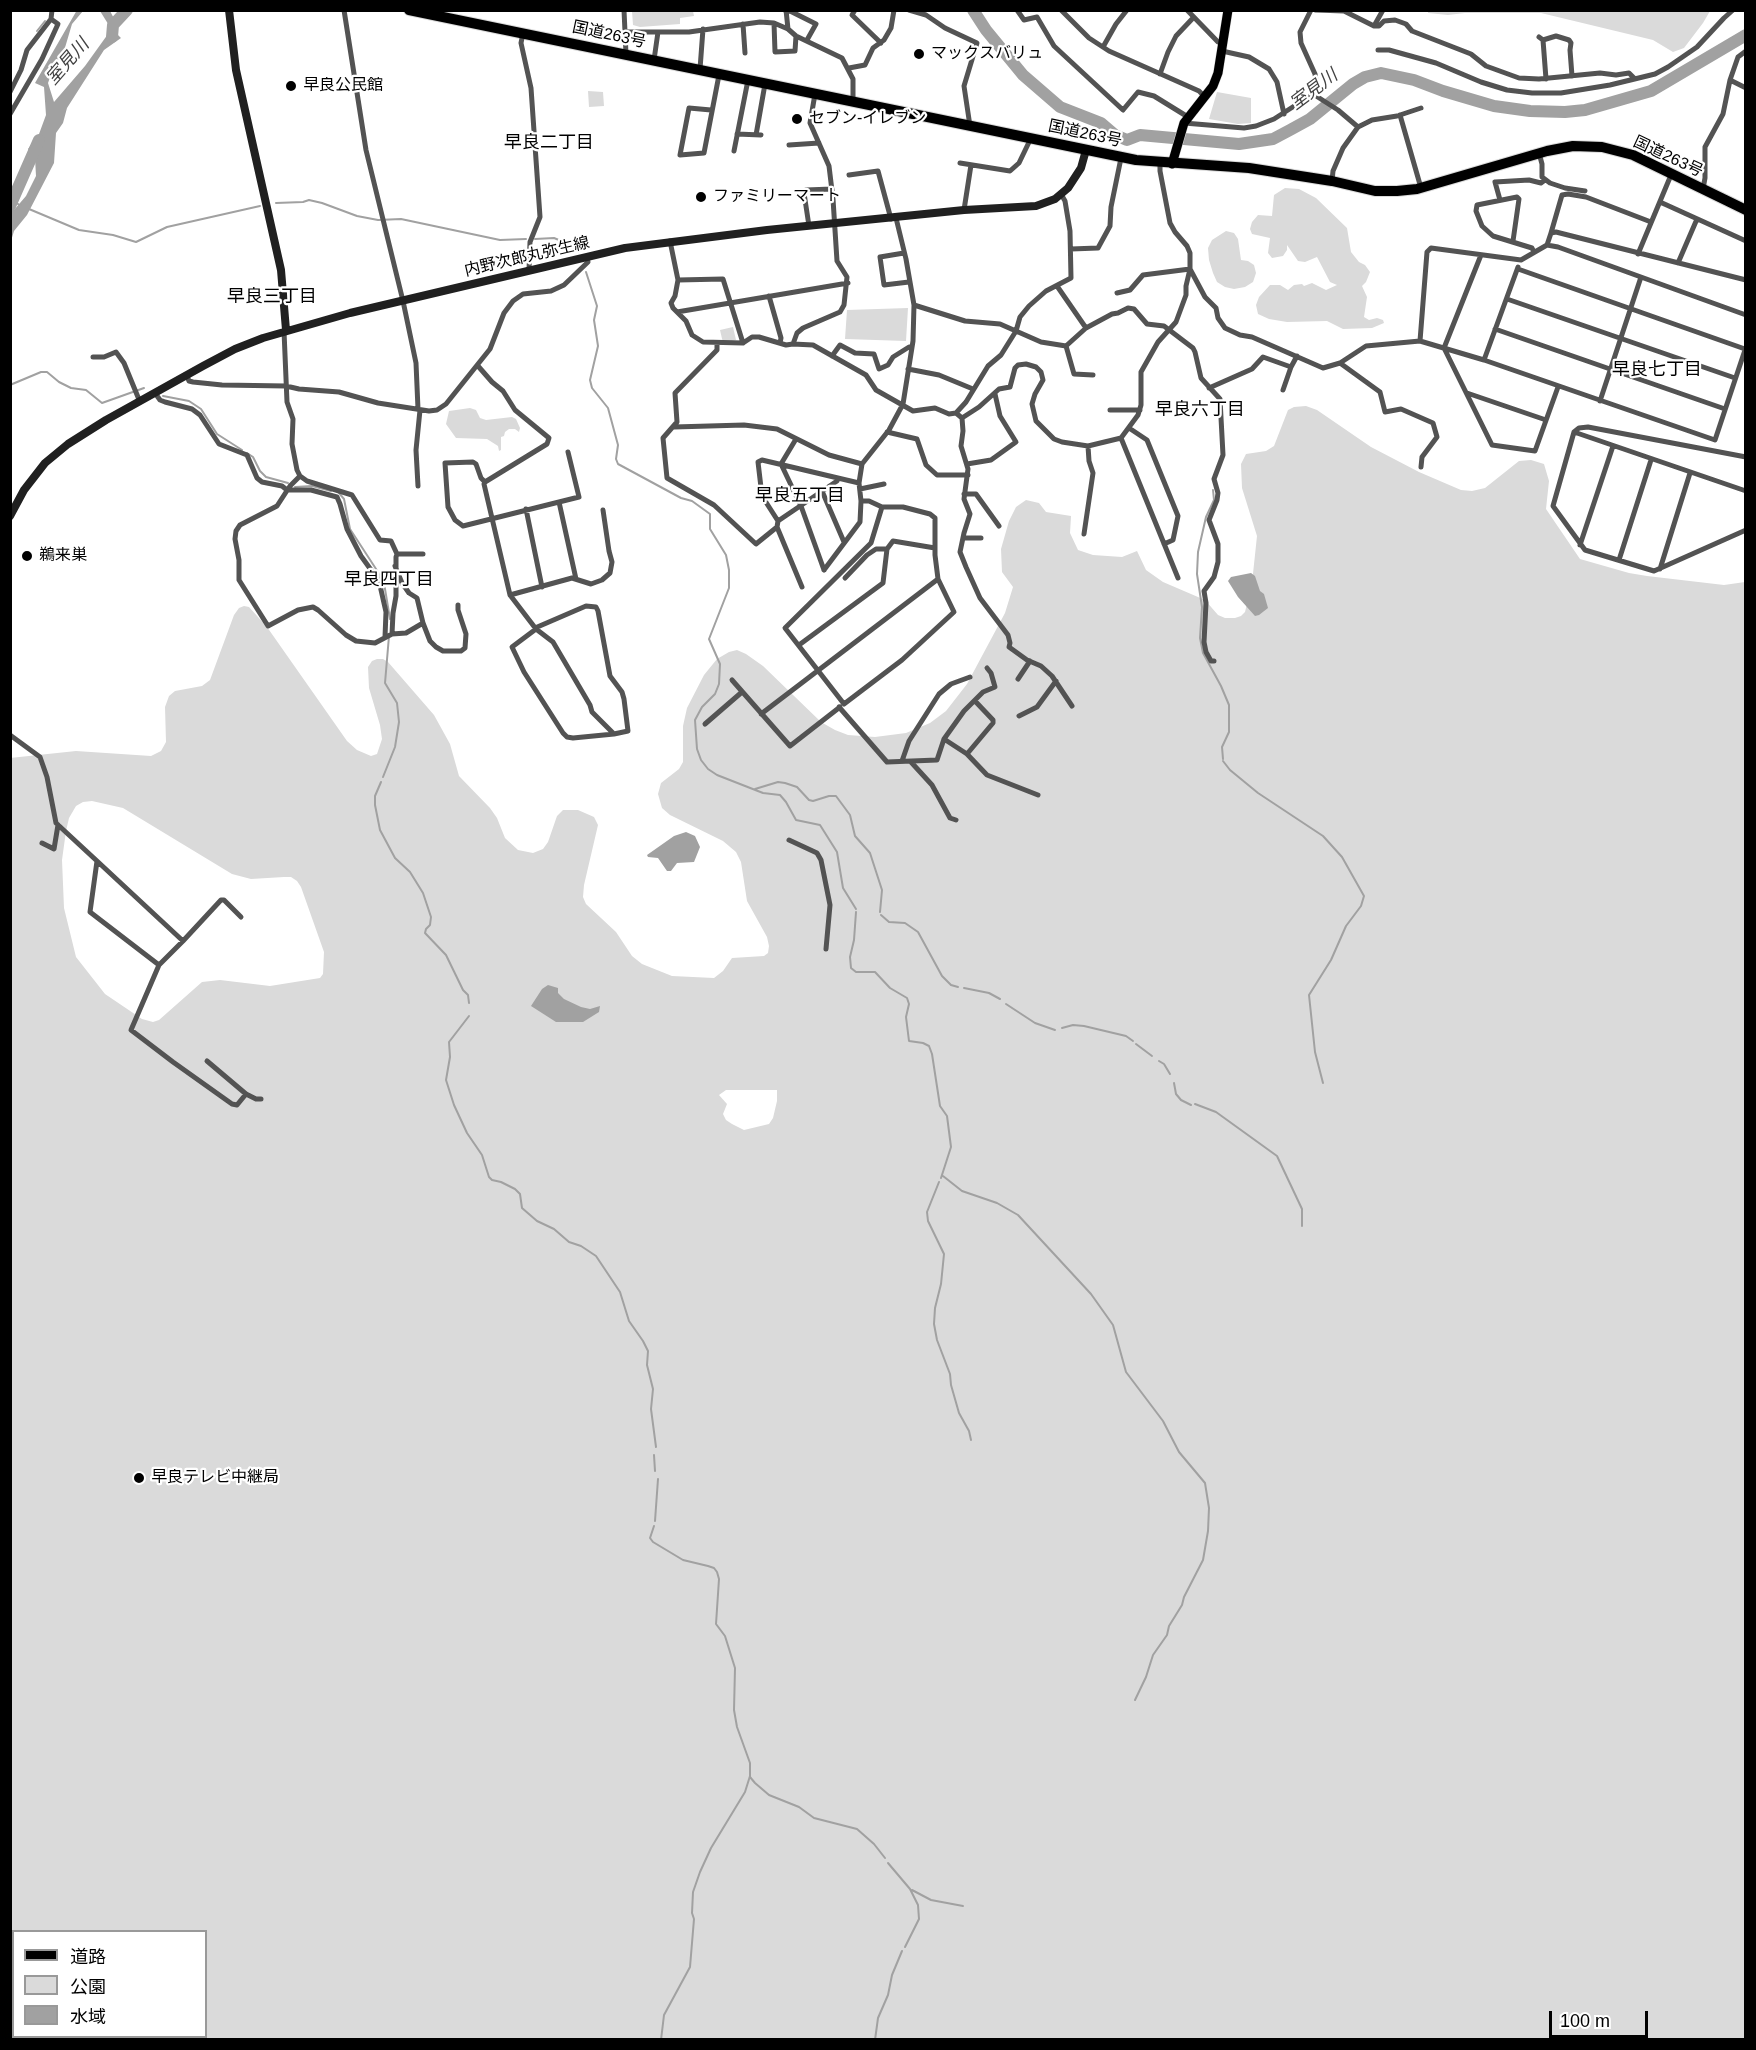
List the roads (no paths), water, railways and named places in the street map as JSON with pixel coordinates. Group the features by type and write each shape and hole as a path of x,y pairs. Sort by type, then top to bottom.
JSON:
{"highway":[{"name":"国道263号","path":"409,10 1121,157 1160,163 1249,168 1332,181 1375,191 1421,188 1539,153 1573,146 1602,147 1633,155 1746,210"}],"main road":[{"path":"229,10 236,70 281,270 285,330"},
{"path":"1172,164 1186,120 1213,86 1218,73 1228,10"},
{"path":"1061,195 1078,174 1086,150"},
{"name":"内野次郎丸弥生線","path":"10,516 24,490 53,457 68,444 137,399 155,393 235,349 285,330 625,248 964,210 1036,206 1061,195"}],"street":[{"path":"10,92 13,78 27,50 51,19 52,10"},
{"path":"344,10 366,150 404,301 416,363 419,410 416,450 418,486"},
{"path":"624,10 626,54"},
{"path":"855,10 852,15 881,43"},
{"path":"849,68 865,65 873,48 881,43 891,28 894,10"},
{"path":"909,10 926,15 945,28 977,44 964,86 970,126"},
{"path":"1017,10 1024,20 1038,17 1053,46 1123,110 1138,92 1154,96 1186,120 1244,128 1256,126 1284,114 1313,94 1317,87 1315,74 1301,43 1300,32 1311,10"},
{"path":"1061,10 1074,25 1102,47 1199,91 1205,97"},
{"path":"1102,47 1127,10"},
{"path":"1187,10 1223,46 1269,69 1277,82 1284,114"},
{"path":"1316,10 1344,11 1374,26 1379,26 1384,21 1395,20 1406,24 1412,31 1471,54 1486,66 1519,78 1546,79 1600,73 1616,75 1629,73 1634,78"},
{"path":"1374,26 1383,10"},
{"path":"1378,50 1389,50 1428,61 1507,90 1561,93 1655,74 1697,47 1733,10"},
{"path":"788,29 786,11 816,24 807,40"},
{"path":"1160,74 1176,36 1193,18"},
{"path":"10,114 42,59 58,24 51,19"},
{"path":"626,32 689,32 760,22 774,23 842,58 853,80 853,100"},
{"path":"774,23 775,52 795,51 796,36"},
{"path":"743,24 745,52"},
{"path":"700,69 704,29"},
{"path":"654,60 658,32"},
{"path":"523,33 521,43 531,88 540,217 530,242 529,270"},
{"path":"1546,79 1541,38 1556,36 1569,40 1571,43 1572,76"},
{"path":"1702,189 1705,178 1707,139 1723,114 1730,80 1738,57 1746,51"},
{"path":"711,110 689,108 680,155 705,153 719,73"},
{"path":"734,151 748,80"},
{"path":"1730,80 1746,88"},
{"path":"737,134 758,135 765,84"},
{"path":"793,344 797,333 803,328 843,310 848,283 848,277 837,261 829,166 810,123 814,94"},
{"path":"1313,94 1338,110 1358,127"},
{"path":"1332,181 1333,171 1343,148 1358,127 1372,120 1400,115 1421,108"},
{"path":"1400,115 1421,188"},
{"path":"960,164 1010,171 1019,163 1031,138"},
{"path":"789,145 819,143"},
{"path":"1539,153 1542,177 1545,180 1565,188 1586,191"},
{"path":"1071,249 1098,248 1110,226 1121,157"},
{"path":"962,418 979,407 999,389 1010,387 1018,365 1026,364 1036,367 1041,372 1043,380 1032,404 1036,421 1054,439 1089,446 1121,438 1129,428 1140,411 1141,372 1158,342 1180,315 1190,269 1187,246 1170,223 1160,163"},
{"path":"964,210 971,165"},
{"path":"781,464 801,506 824,570 860,522 862,464 887,432 903,404 912,347 914,304 904,253 878,171 849,176"},
{"path":"1638,254 1671,175"},
{"path":"1500,200 1495,182 1529,180 1541,183 1545,180"},
{"path":"809,226 804,193 806,190 832,189"},
{"path":"670,242 678,280 671,303 686,321 692,335 703,342 743,344 752,337 759,337 786,345 813,345 866,375 876,390 913,411 935,408 949,414 956,413 966,402 987,366 1001,355 1016,331 1020,317 1029,306 1046,291 1071,278 1071,249 1065,201 1061,195"},
{"path":"1547,245 1562,195 1586,197 1652,222"},
{"path":"1513,242 1519,199 1517,197 1477,205 1476,211 1482,226 1493,236 1532,248 1534,252"},
{"path":"1660,202 1746,241"},
{"path":"1678,264 1697,219"},
{"path":"1551,233 1556,232 1746,280"},
{"path":"1420,341 1427,252 1431,248 1521,260 1547,245 1558,247 1746,315"},
{"path":"904,253 880,257 884,285 909,282"},
{"path":"1481,255 1444,348 1492,445 1535,451 1558,387"},
{"path":"187,376 189,381 193,382 286,386 339,392 378,403 419,410 437,410 446,404 490,349 504,313 513,302 523,294 551,291 564,285 588,262 587,257"},
{"path":"1484,360 1521,260"},
{"path":"1117,293 1130,290 1143,274 1190,269"},
{"path":"1190,269 1205,297 1216,308 1218,318 1225,328 1240,335 1252,337 1323,368 1340,363 1366,346 1420,341 1484,360 1715,440"},
{"path":"1518,269 1745,348 1712,450"},
{"path":"1600,401 1641,277"},
{"path":"678,280 723,279 743,344"},
{"path":"677,312 848,283"},
{"path":"1057,286 1086,328"},
{"path":"769,296 782,338 780,343"},
{"path":"1507,299 1735,378"},
{"path":"914,304 965,321 1000,324 1041,342 1066,346"},
{"path":"1066,346 1086,328 1128,308 1134,309 1148,324 1164,326 1196,352 1201,378 1220,399 1223,455 1214,479 1218,493 1209,520 1218,544 1218,562 1214,577 1204,591 1206,603 1203,642 1211,661 1214,661"},
{"path":"285,330 287,402 292,419 292,444 300,476 307,481 352,495 380,540 391,541 398,554 395,567 396,596 392,634"},
{"path":"1495,330 1725,409"},
{"path":"717,343 717,350 675,393 677,422 663,438 667,478 714,505 756,544 777,524 837,481 837,478"},
{"path":"832,356 840,345 855,353 874,354 879,369 888,365 893,357 912,347"},
{"path":"1066,346 1074,374 1093,375"},
{"path":"93,357 104,357 116,352 124,363 137,399"},
{"path":"1283,390 1297,356"},
{"path":"1209,388 1252,369 1263,357 1291,367"},
{"path":"1340,363 1380,392 1385,412 1401,409 1434,423 1437,437 1422,457 1421,467"},
{"path":"478,366 503,391 514,410 549,438 547,444 485,482 483,488 510,595 535,629 553,642 592,712 614,734"},
{"path":"908,369 939,375 974,389"},
{"path":"155,393 160,400 192,408 219,444 247,455 257,478 262,482 282,486 288,490 311,490 337,498 347,530 361,556 379,581 386,612 385,638"},
{"path":"1467,393 1546,420"},
{"path":"967,464 991,460 1016,442 1000,416 995,394"},
{"path":"1110,410 1140,411"},
{"path":"956,413 962,418 961,446 968,475 964,499 970,514 960,552 980,598 1008,635 1009,647 1041,666 1056,681 1072,706"},
{"path":"674,428 744,425 777,429 829,455 862,464"},
{"path":"1746,457 1588,427 1579,428 1574,432 1553,506 1585,550 1653,571 1746,530"},
{"path":"1129,428 1147,440 1178,516 1173,540 1164,544"},
{"path":"887,432 917,439 926,465 936,475 968,475"},
{"path":"1574,432 1746,491"},
{"path":"1121,438 1178,578"},
{"path":"781,464 796,439"},
{"path":"1084,534 1093,473 1089,461 1089,446"},
{"path":"1580,544 1613,446"},
{"path":"485,482 481,478 477,464 473,462 445,463 448,507 455,520 464,526 579,497 568,452"},
{"path":"802,587 777,524 762,496 758,462 762,460 781,464 860,486 884,484"},
{"path":"1619,560 1651,460"},
{"path":"1660,569 1690,473"},
{"path":"300,476 277,506 240,525 236,531 239,580 268,626 298,610 313,607 356,641 375,643 392,634 406,633 423,622"},
{"path":"822,491 844,542"},
{"path":"964,494 976,494 999,525"},
{"path":"732,680 790,746 902,660 954,612 938,579 935,518 930,514 903,507 882,507 869,501 861,501"},
{"path":"559,502 576,579"},
{"path":"882,507 871,543 785,628 818,670 841,706 886,762 937,760 951,726 983,693 995,687 987,668"},
{"path":"526,509 542,587"},
{"path":"510,595 564,579 576,579 591,584 602,580 610,573 612,562 603,510"},
{"path":"964,538 981,538"},
{"path":"799,645 883,583 887,549 893,541 935,548"},
{"path":"845,578 867,555 876,549 887,549"},
{"path":"398,554 423,554"},
{"path":"395,567 409,593 417,598 430,641 443,651 461,651 465,648 466,634 458,604"},
{"path":"761,714 938,579"},
{"path":"585,606 596,607 610,676 622,692 624,699 628,731 614,734 567,738 524,672 512,647 535,629 585,606"},
{"path":"1018,679 1030,661"},
{"path":"902,761 909,741 939,694 951,684 970,677"},
{"path":"1019,716 1037,708 1056,681"},
{"path":"705,724 742,692"},
{"path":"967,754 993,723 993,720 975,701"},
{"path":"10,735 40,757 47,777 56,823 183,941"},
{"path":"944,739 967,754 987,775 1038,795"},
{"path":"911,762 932,785 950,818 956,820"},
{"path":"42,843 54,849 58,825"},
{"path":"789,840 817,853 820,860 830,905 826,949"},
{"path":"97,861 90,912 159,964"},
{"path":"241,917 224,900 221,900 159,964 131,1030 232,1104 237,1105 246,1094"},
{"path":"207,1061 246,1094 261,1099"}],"water":[{"path":"77,10 83,11 72,24 64,51 48,83 54,102 85,66 108,34 110,27 100,11 110,11 118,26 115,32 121,38 104,50 67,108 63,123 56,133 54,163 27,215 14,231 11,241 11,206 14,210 26,196 36,176 35,158 28,149 39,134 46,115 44,87 35,83"},
{"path":"1251,573 1255,576 1260,591 1264,594 1268,608 1255,616 1238,597 1228,581 1231,577"},
{"path":"686,832 695,836 700,847 694,862 677,863 671,871 667,871 658,858 648,857 647,855 674,836"},
{"path":"548,985 558,988 558,993 564,999 581,1007 590,1009 600,1006 599,1012 583,1022 556,1022 531,1006 542,989"}],"waterway":[{"name":"室見川","path":"112,37 113,25 127,10"},
{"name":"室見川","path":"973,10 986,30 1023,75 1060,107 1101,123 1115,135 1127,140 1140,135 1239,144 1273,139 1310,119 1353,84 1365,77 1381,73 1414,80 1494,106 1530,111 1585,110 1651,91 1746,35"},
{"path":"37,31 45,21"},
{"name":"室見川","path":"10,206 39,140"},
{"path":"12,200 21,206"},
{"path":"276,203 309,200 357,216 378,220 401,219 500,240 526,239"},
{"path":"29,209 79,230 113,235 136,242 167,227 260,206"},
{"path":"535,239 554,238 571,245 574,252"},
{"path":"586,272 597,306 594,320 598,346 590,380 592,388 608,408 618,445 616,459 618,464 681,498 692,501 710,514 710,529 726,555 729,588 709,639 720,664 719,684 715,694 702,707 695,720 697,749 701,760 717,775 763,793 780,795 796,820 820,825 837,852 843,888 856,909"},
{"path":"10,385 41,372 47,372 71,388 86,390 102,403 144,388"},
{"path":"163,396 189,401 201,409 217,434 242,450"},
{"path":"247,453 253,457 266,477 288,483"},
{"path":"295,487 312,486 331,491"},
{"path":"1213,490 1214,500 1206,517 1198,552 1197,574 1202,607 1200,638 1203,653 1229,705 1229,732 1222,747 1223,759"},
{"path":"339,493 344,499 350,529 378,572 385,589 390,619"},
{"path":"383,777 395,747 399,722 397,703 385,683 389,636"},
{"path":"1223,761 1230,770 1258,793 1323,836 1342,857 1364,896 1361,906 1346,926 1331,960 1309,995 1315,1052 1323,1083"},
{"path":"381,782 375,796 380,830 395,858 410,872 423,893 431,917 430,925 425,933 446,955 463,990 468,995 469,1003"},
{"path":"755,789 778,782 797,787 809,800 813,801 836,796 850,815 855,836 870,853 882,890 880,912"},
{"path":"856,912 850,957 851,968 856,972 875,972 890,988 907,998 909,1004 906,1017 909,1041 929,1046 932,1054 940,1106 947,1116 951,1147 941,1178"},
{"path":"881,915 889,922 905,923 918,932 942,976 951,985 958,987"},
{"path":"964,988 989,993 1000,999"},
{"path":"1006,1004 1035,1023 1055,1030"},
{"path":"469,1016 449,1042 450,1057 446,1080 454,1105 467,1133 482,1155 489,1177 515,1189 520,1194 522,1208 537,1221 596,1256 620,1292 629,1321 648,1351 647,1365 653,1389 651,1409 656,1447"},
{"path":"1062,1028 1073,1025 1084,1026 1126,1036 1133,1041"},
{"path":"1136,1044 1152,1056"},
{"path":"1159,1061 1164,1064 1170,1074"},
{"path":"1174,1083 1176,1094 1181,1100 1191,1105"},
{"path":"1195,1104 1216,1112 1277,1156 1302,1209 1302,1226"},
{"path":"943,1176 962,1191 997,1203 1018,1215 1091,1294 1113,1325 1126,1372 1163,1421 1179,1452 1205,1483 1209,1508 1203,1560 1182,1605 1169,1626 1167,1635 1153,1655 1135,1700"},
{"path":"939,1182 927,1212 928,1221 944,1254 934,1324 937,1340 950,1374 959,1413 969,1431 971,1440"},
{"path":"654,1455 655,1471"},
{"path":"655,1521 658,1479"},
{"path":"654,1526 650,1538 653,1542 683,1560 714,1568 717,1572 719,1579 716,1624 725,1636 735,1668 734,1710 737,1727 750,1763 750,1776 745,1792 711,1848 693,1892 694,1919 690,1967 664,2015 661,2040"},
{"path":"750,1777 769,1795 799,1807 814,1818 857,1829 874,1844 885,1858"},
{"path":"888,1863 910,1889 918,1905 919,1919 905,1947"},
{"path":"912,1890 931,1900 963,1906"},
{"path":"875,2040 878,2018 902,1951"}],"place":[{"name":"マックスバリュ","path":"919,54"},
{"name":"早良公民館","path":"291,86"},
{"name":"セブン-イレブン","path":"797,119"},
{"name":"ファミリーマート","path":"701,197"},
{"name":"鵜来巣","path":"27,556"},
{"name":"早良テレビ中継局","path":"139,1478"}],"district":[{"name":"早良二丁目","path":"549,143"},
{"name":"早良三丁目","path":"272,297"},
{"name":"早良七丁目","path":"1657,370"},
{"name":"早良六丁目","path":"1200,410"},
{"name":"早良五丁目","path":"800,496"},
{"name":"早良四丁目","path":"389,580"}]}
